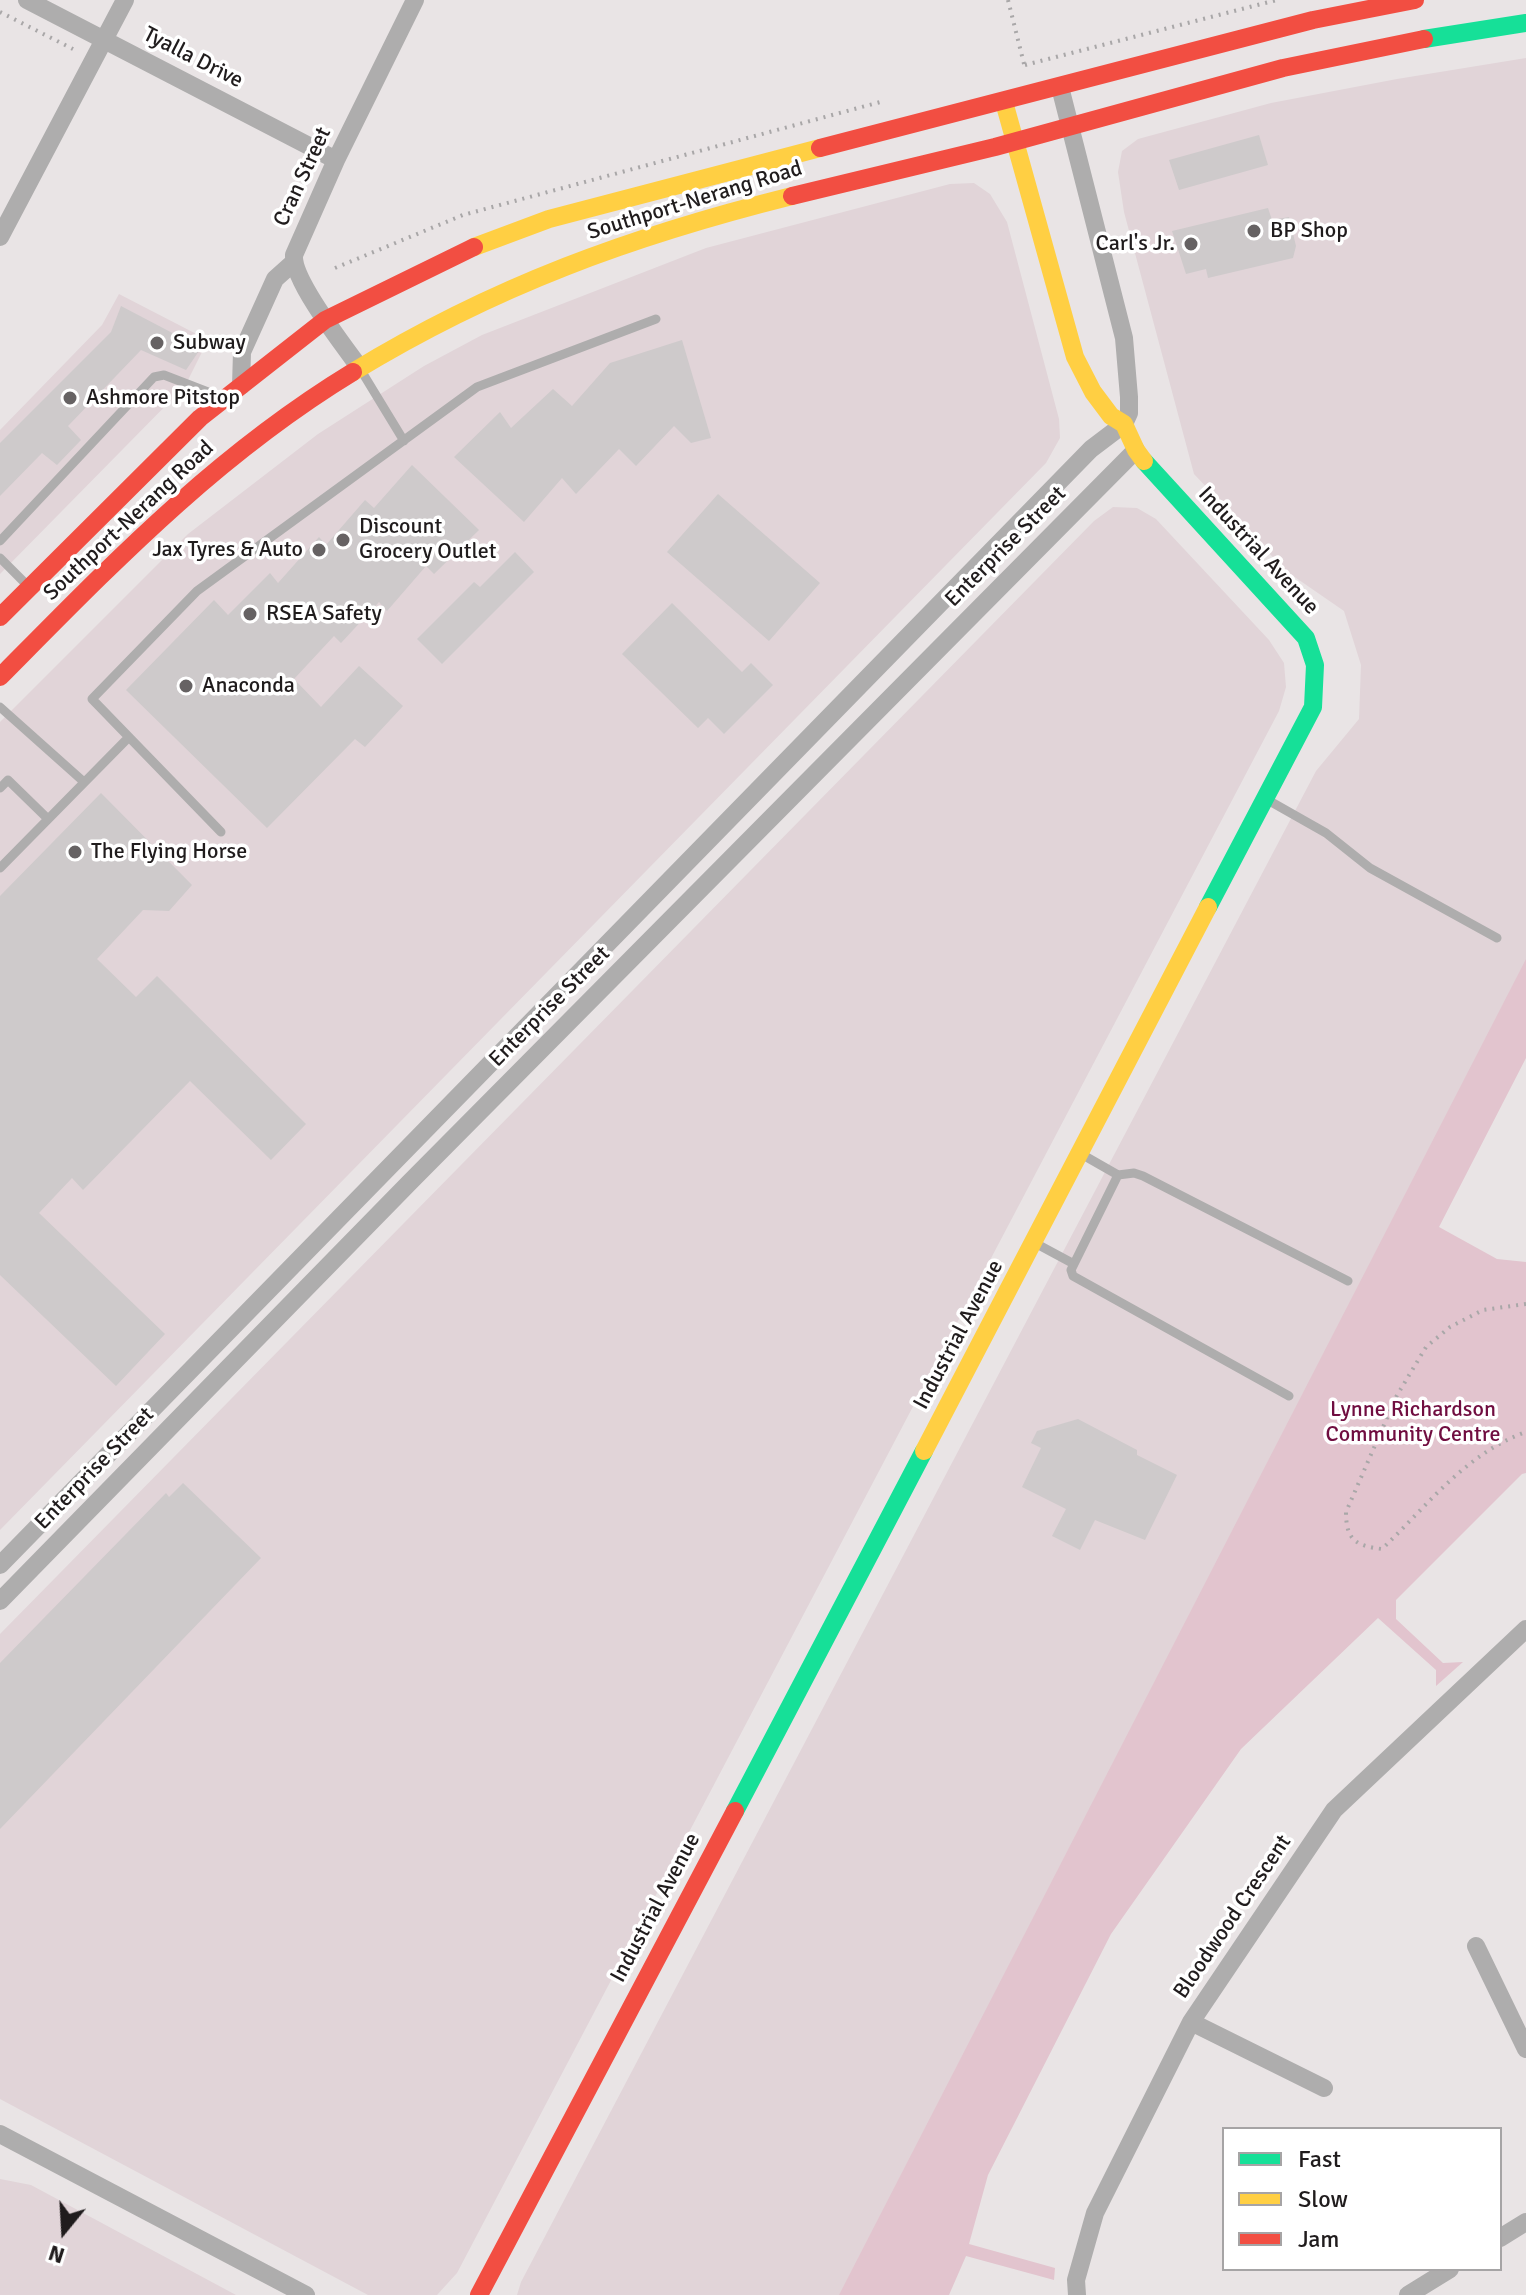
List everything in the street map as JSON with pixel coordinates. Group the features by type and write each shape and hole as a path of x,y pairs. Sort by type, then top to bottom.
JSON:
{"main road":[{"name":"Southport-Nerang Road","path":"0,617 200,418 325,320 495,238 549,219 1313,20 1415,0"},
{"name":"Southport-Nerang Road","path":"0,677 111,563 235,455 310,399 360,368 511,288 621,244 775,199 1016,141 1325,58 1433,36 1526,23"},
{"name":"Industrial Avenue","path":"479,2295 1081,1154 1313,707 1316,679 1311,649 1299,629 1154,473 1136,450 1124,424 1111,416 1093,392 1075,357 1004,102"}],"street":[{"name":"Tyalla Drive","path":"27,0 336,160"},
{"path":"0,237 125,0"},
{"name":"Cran Street","path":"360,368 325,320 294,262 298,243 336,160 415,0"},
{"path":"1060,87 1124,338 1129,397 1129,413 1124,424"},
{"path":"241,386 242,352 275,279 294,262"},
{"name":"Enterprise Street","path":"0,1565 1091,449 1124,424"},
{"name":"Enterprise Street","path":"0,1601 421,1171 1136,450"},
{"name":"Bloodwood Crescent","path":"1077,2295 1076,2280 1095,2213 1191,2022 1334,1810 1526,1629"},
{"path":"1476,1946 1526,2049"},
{"path":"1191,2022 1324,2088"},
{"path":"0,2134 306,2295"},
{"path":"0,2151 39,2155"},
{"path":"1502,2237 1526,2222"},
{"path":"1408,2295 1447,2271"}],"lane":[{"path":"221,832 92,699 197,591 477,387 656,319"},
{"path":"360,368 404,441"},
{"path":"0,541 154,377 164,375 225,399"},
{"path":"0,558 30,587"},
{"path":"0,707 84,782"},
{"path":"0,868 129,737"},
{"path":"0,788 8,780 48,819"},
{"path":"1266,799 1326,833 1370,868 1497,938"},
{"path":"1081,1154 1118,1175 1134,1173 1143,1176 1348,1281"},
{"path":"1118,1175 1071,1270 1077,1281 1289,1396"},
{"path":"1034,1243 1074,1264"}],"path":[{"path":"1008,0 1025,68 1277,0"},
{"path":"0,12 73,49"},
{"path":"1526,1304 1483,1310 1450,1327 1426,1347 1396,1397 1346,1512 1346,1529 1354,1541 1365,1547 1382,1549 1457,1474 1493,1446 1526,1432"}],"shaded area":[{"path":"1526,58 1526,961 840,2295 517,2295 521,2282 1316,771 1359,719 1361,665 1344,611 1286,571 1194,474 1124,212 1118,172 1122,151 1138,139 1271,103"},
{"path":"974,183 990,194 1007,222 1059,419 1060,438 1046,463 0,1530 0,722 188,534 318,434 424,366 482,335 706,248 950,184"},
{"name":"Ashmore Pitstop","path":"119,294 208,340 185,386 0,574 0,430 102,325"},
{"path":"1113,507 1137,508 1156,519 1269,640 1284,663 1286,687 1279,711 457,2273 437,2295 368,2295 0,2099 0,1634 1094,521"},
{"path":"0,2179 31,2185 236,2295 0,2295"}],"green space":[{"name":"Lynne Richardson Community Centre","path":"1526,959 1526,1058 1439,1227 1497,1259 1526,1262 1526,1473 1396,1600 1396,1619 1443,1663 1463,1662 1436,1686 1436,1670 1378,1618 1241,1749 1111,1934 988,2175 969,2244 1055,2268 1054,2280 966,2256 949,2295 839,2295"}],"building":[{"path":"1259,135 1268,165 1179,190 1169,160"},
{"path":"1268,208 1272,220 1289,217 1296,246 1293,258 1208,278 1206,269 1186,274 1172,231"},
{"name":"Ashmore Pitstop","path":"121,306 201,348 186,370 141,350 68,426 81,440 57,465 42,453 0,496 0,443 111,332"},
{"path":"682,340 711,438 691,443 674,426 636,466 619,449 576,494 562,478 524,522 454,457 500,412 511,428 553,389 572,406 610,363"},
{"path":"412,465 479,530 434,574 426,566 387,611 379,602 341,643 334,636 294,679 321,707 359,666 403,706 365,747 355,739 267,828 126,690 214,600 228,615 270,573 278,583 319,537 326,545 365,500 374,508"},
{"path":"718,494 820,583 769,641 667,552"},
{"path":"515,552 534,572 442,664 417,639 474,582 480,587"},
{"path":"672,603 742,672 751,663 773,685 724,734 708,718 698,728 622,654"},
{"path":"101,793 192,885 169,911 143,910 97,959 136,997 157,976 306,1124 271,1160 190,1081 83,1190 72,1178 39,1213 165,1334 116,1386 0,1275 0,896"},
{"path":"1078,1419 1177,1475 1145,1540 1095,1520 1080,1550 1052,1536 1066,1509 1022,1487 1041,1448 1031,1443 1037,1431"},
{"path":"183,1483 261,1558 0,1829 0,1663 166,1493 169,1497"}],"traffic: fast":[{"path":"1424,39 1526,23"},
{"path":"1144,461 1306,638 1315,665 1313,707 1208,907"},
{"path":"735,1811 924,1451"}],"traffic: slow":[{"path":"1004,102 1075,357 1093,392 1111,416 1124,424 1144,461"},
{"path":"474,247 549,219 820,148"},
{"path":"353,372 459,314 565,267 676,228 792,196"},
{"path":"924,1451 1208,907"}],"traffic: jam":[{"path":"820,148 1313,20 1415,0"},
{"path":"792,196 995,147 1283,68 1424,39"},
{"path":"0,617 200,418 325,320 474,247"},
{"path":"0,677 83,593 210,476 255,439 353,372"},
{"path":"479,2295 735,1811"}],"place":[{"name":"BP Shop","path":"1254,231"},
{"name":"Carl's Jr.","path":"1191,244"},
{"name":"Subway","path":"157,343"},
{"name":"Ashmore Pitstop","path":"70,398"},
{"name":"Discount Grocery Outlet","path":"343,540"},
{"name":"Jax Tyres & Auto","path":"319,550"},
{"name":"RSEA Safety","path":"250,614"},
{"name":"Anaconda","path":"186,686"},
{"name":"The Flying Horse","path":"75,852"}]}
